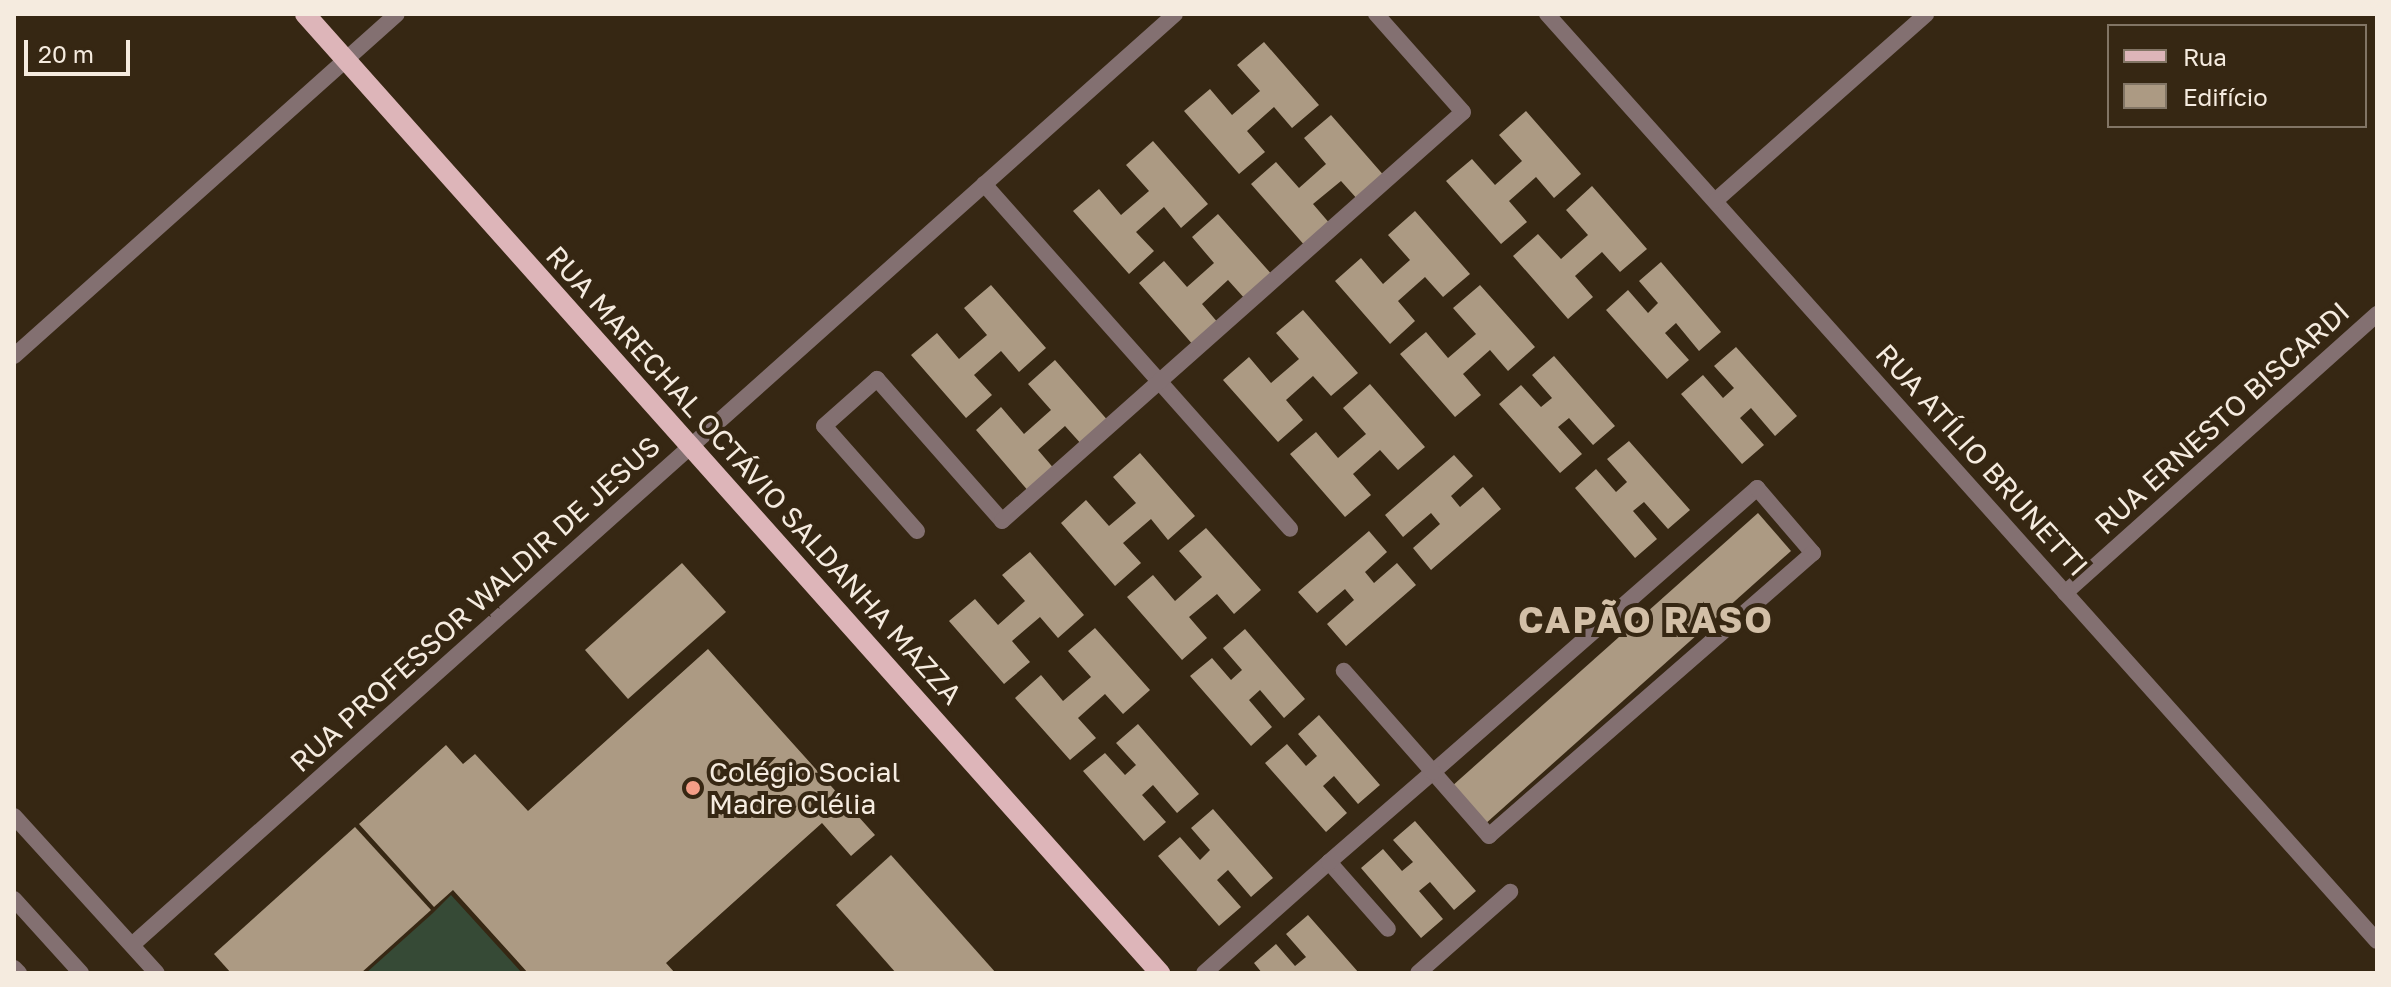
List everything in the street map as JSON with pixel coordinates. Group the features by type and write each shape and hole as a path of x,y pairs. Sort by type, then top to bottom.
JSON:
{"main road":[{"name":"RUA MARECHAL OCTÁVIO SALDANHA MAZZA","path":"305,14 1160,973"}],"street":[{"path":"14,356 397,14"},
{"name":"RUA PROFESSOR WALDIR DE JESUS","path":"132,945 1175,14"},
{"path":"917,531 824,426 877,379 1002,521 1463,112 1376,14"},
{"name":"RUA ATÍLIO BRUNETTI","path":"1547,14 2377,941"},
{"path":"1715,201 1926,14"},
{"path":"984,184 1290,529"},
{"name":"RUA ERNESTO BISCARDI","path":"2065,593 2377,314"},
{"path":"1204,973 1329,862 1433,772 1757,488 1813,553 1489,836 1433,772 1344,671"},
{"path":"14,816 157,973"},
{"path":"1329,862 1388,929"},
{"path":"1418,973 1510,892"},
{"path":"14,899 81,973"},
{"path":"14,968 19,973"}],"green space":[{"path":"451,895 522,973 366,973 433,913"}],"building":[{"path":"1264,42 1319,105 1292,128 1274,107 1247,131 1265,152 1239,174 1184,111 1210,89 1232,115 1260,91 1237,65"},
{"path":"1526,111 1581,174 1554,198 1536,177 1509,201 1527,222 1501,244 1446,181 1472,159 1495,185 1522,161 1499,135"},
{"path":"1331,115 1386,178 1359,201 1341,181 1313,204 1331,225 1306,247 1251,184 1276,162 1299,188 1326,164 1304,138"},
{"path":"1153,141 1208,204 1181,228 1164,207 1136,232 1154,251 1129,274 1073,211 1099,189 1121,215 1149,191 1126,165"},
{"path":"1592,186 1647,249 1620,272 1602,252 1575,276 1593,297 1568,319 1513,256 1538,234 1561,259 1588,235 1566,210"},
{"path":"1415,211 1470,274 1443,297 1425,277 1398,301 1415,321 1390,344 1335,281 1361,258 1383,284 1410,260 1388,235"},
{"path":"1218,214 1274,277 1246,300 1228,280 1202,304 1219,324 1194,346 1139,283 1164,261 1187,287 1214,263 1192,237"},
{"path":"1661,262 1721,332 1699,351 1676,323 1665,333 1689,360 1667,379 1606,310 1628,290 1648,313 1658,303 1639,281"},
{"path":"991,285 1046,348 1019,372 1001,351 974,375 992,395 966,418 911,355 937,333 959,359 987,335 964,308"},
{"path":"1480,285 1535,347 1508,371 1490,350 1463,374 1481,395 1455,417 1400,354 1426,332 1448,358 1476,334 1453,308"},
{"path":"1303,310 1358,373 1331,396 1313,376 1286,400 1303,420 1278,442 1223,380 1249,357 1271,383 1299,359 1276,333"},
{"path":"1736,347 1797,416 1775,436 1751,408 1740,418 1764,445 1742,464 1681,394 1703,375 1723,398 1734,388 1714,366"},
{"path":"1554,356 1615,426 1593,445 1569,418 1558,427 1582,454 1560,473 1499,404 1521,385 1541,407 1552,398 1532,375"},
{"path":"1055,360 1110,423 1083,446 1065,426 1038,450 1056,471 1030,493 976,430 1001,407 1024,434 1051,410 1028,384"},
{"path":"1370,384 1425,447 1398,470 1380,450 1353,474 1371,495 1345,517 1290,454 1316,432 1338,458 1366,434 1343,408"},
{"path":"1629,441 1690,510 1668,529 1644,502 1633,511 1657,539 1635,558 1575,488 1596,469 1616,492 1627,482 1607,459"},
{"path":"1140,453 1195,516 1168,540 1151,519 1123,543 1141,563 1115,586 1061,523 1086,500 1109,526 1136,503 1113,477"},
{"path":"1454,455 1473,476 1451,496 1460,507 1483,487 1501,509 1431,570 1413,548 1440,524 1431,513 1403,537 1385,515"},
{"path":"1758,513 1791,551 1484,825 1451,787"},
{"path":"1206,528 1261,590 1234,614 1217,594 1189,617 1207,638 1182,660 1127,597 1153,575 1175,601 1202,577 1179,551"},
{"path":"1369,531 1387,552 1365,572 1374,583 1397,563 1416,585 1346,646 1327,624 1354,600 1345,589 1317,613 1298,592"},
{"path":"1030,552 1084,615 1058,638 1040,617 1012,641 1030,662 1004,684 949,621 975,599 998,625 1025,601 1002,575"},
{"path":"682,563 726,612 628,699 585,650"},
{"path":"1095,628 1150,690 1123,714 1105,694 1078,718 1096,738 1070,760 1015,698 1041,675 1063,701 1091,677 1068,651"},
{"path":"1245,629 1305,699 1284,718 1260,690 1249,700 1272,727 1251,746 1190,676 1212,658 1231,680 1242,670 1223,648"},
{"name":"Colégio Social Madre Clélia","path":"708,649 875,835 851,856 822,823 666,963 675,973 528,973 453,890 434,907 359,824 446,745 463,764 475,754 528,811"},
{"path":"1319,715 1380,785 1358,804 1334,776 1323,786 1347,813 1326,832 1265,763 1287,744 1306,766 1317,756 1298,734"},
{"path":"1138,724 1199,794 1177,813 1153,785 1142,795 1166,822 1144,841 1083,771 1105,753 1125,775 1136,765 1116,743"},
{"path":"1213,809 1273,878 1251,897 1228,870 1217,880 1241,907 1219,926 1158,856 1180,837 1200,860 1210,850 1191,828"},
{"path":"1415,821 1476,891 1454,910 1430,882 1419,891 1443,919 1421,938 1361,868 1383,849 1402,871 1413,862 1393,840"},
{"path":"355,827 431,910 361,973 231,973 214,954"},
{"name":"Colégio Social Madre Clélia","path":"891,855 996,973 896,973 836,905"},
{"path":"1308,915 1359,973 1262,973 1254,963 1276,944 1295,966 1306,957 1286,934"}],"place":[{"name":"Colégio Social Madre Clélia","path":"693,788"}],"district":[{"name":"CAPÃO RASO","path":"1646,620"}]}
